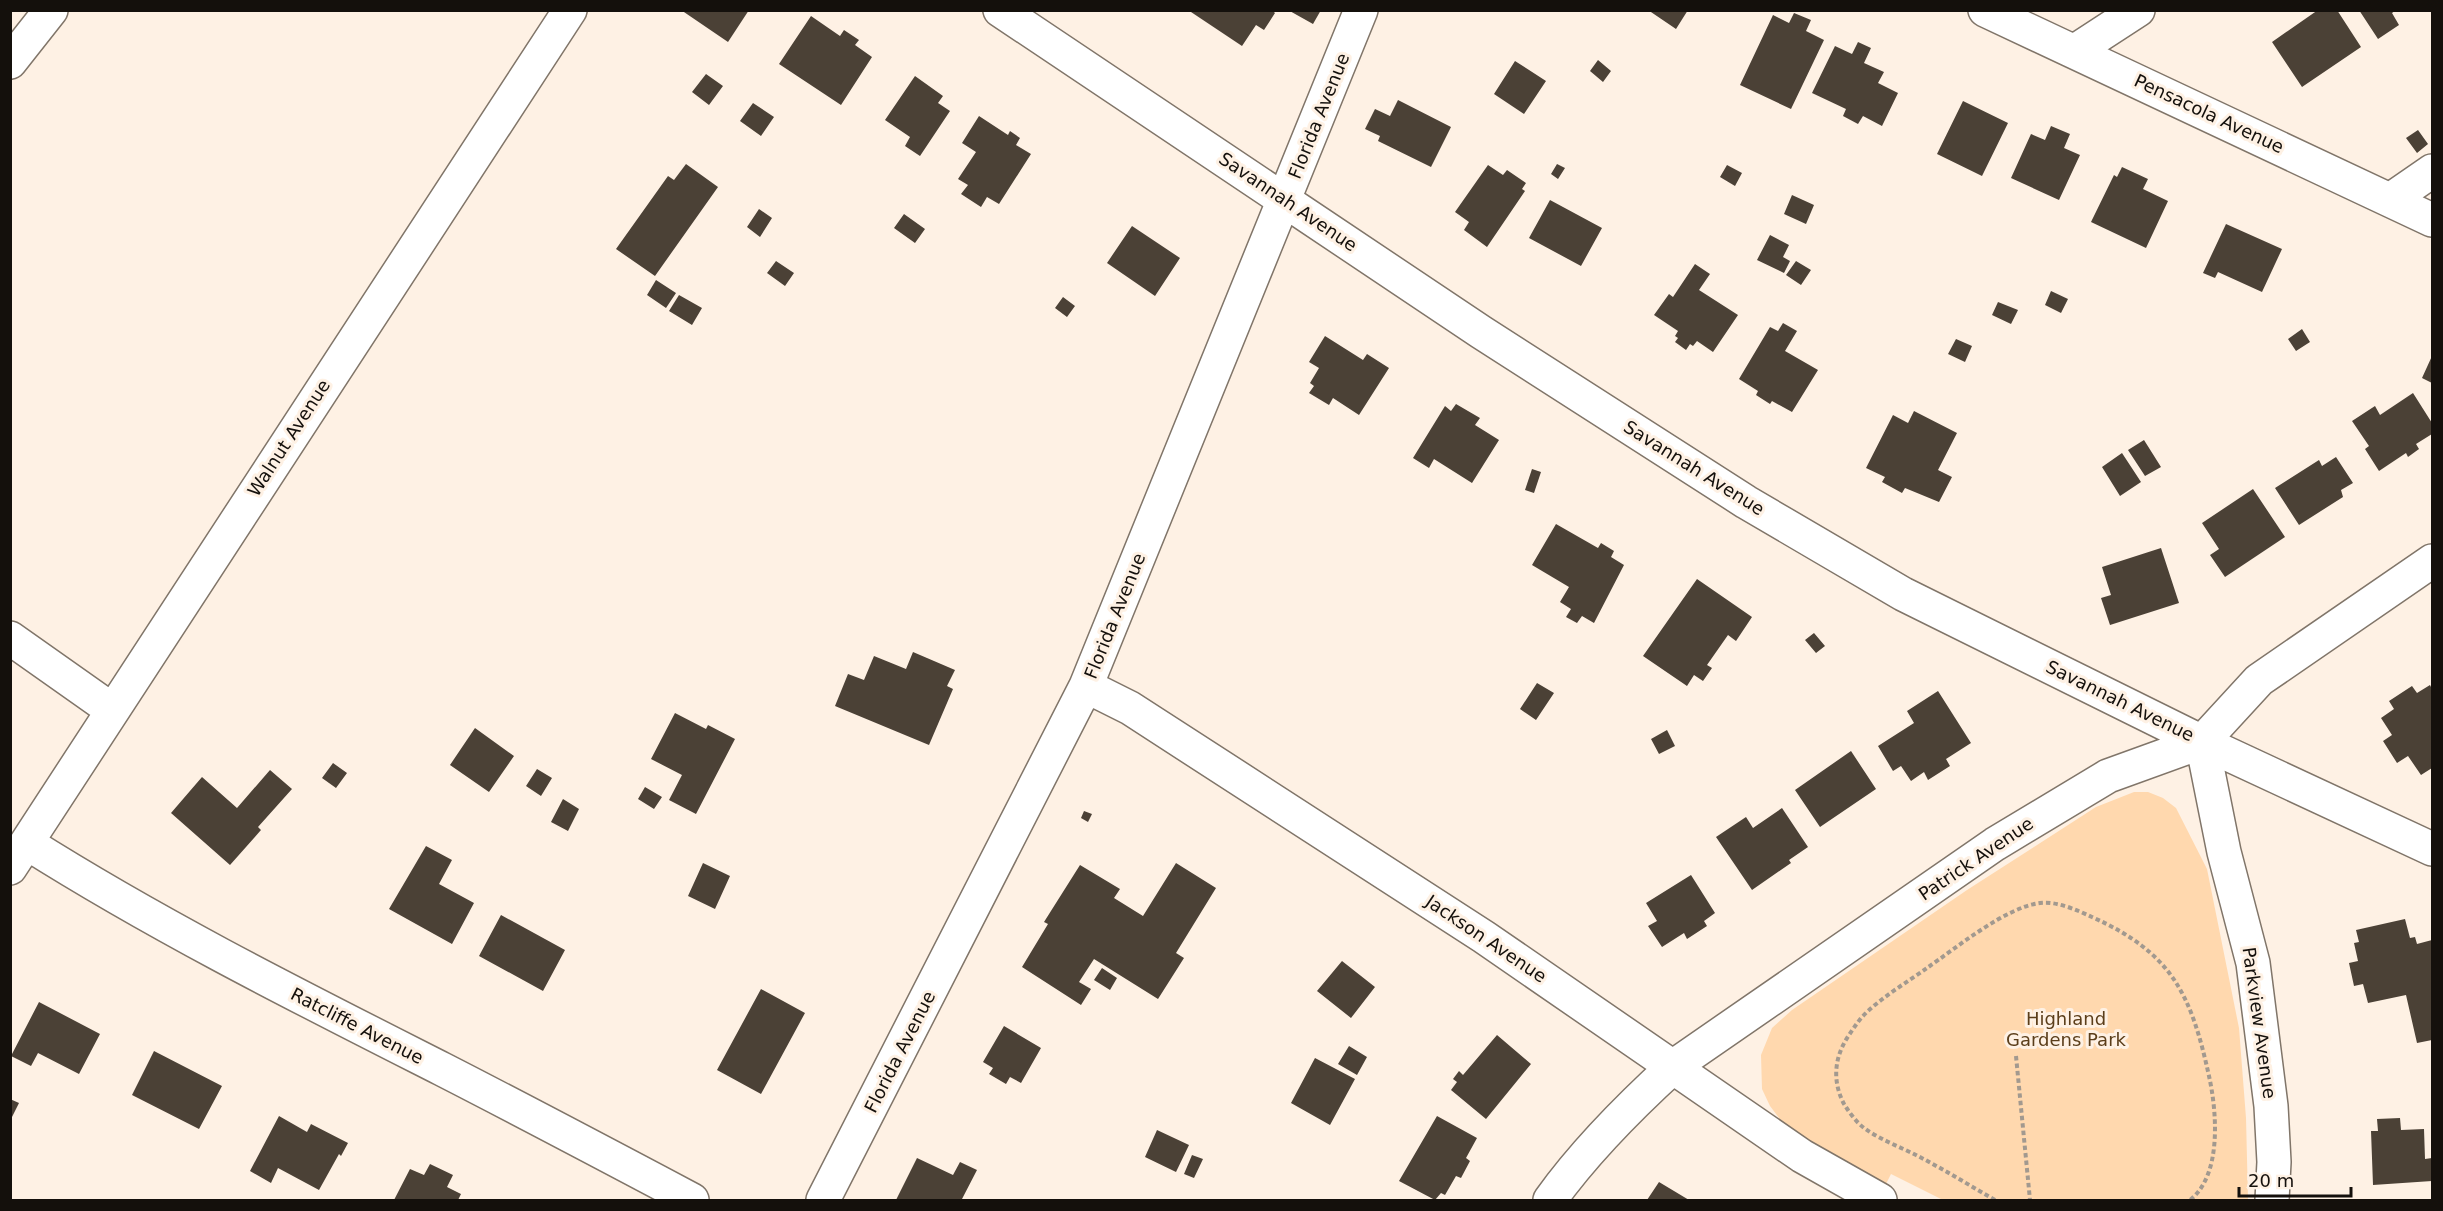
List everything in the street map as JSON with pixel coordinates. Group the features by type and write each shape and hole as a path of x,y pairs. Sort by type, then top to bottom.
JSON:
{"street":[{"path":"10,62 51,10"},
{"name":"Walnut Avenue","path":"19,856 570,10"},
{"name":"Savannah Avenue","path":"1000,10 1481,332 1746,502 1903,594 2202,742 2433,849"},
{"name":"Florida Avenue","path":"823,1200 1086,686 1286,200 1361,10"},
{"name":"Pensacola Avenue","path":"1985,10 2433,220"},
{"path":"2075,51 2138,10"},
{"path":"2390,200 2433,171"},
{"name":"Patrick Avenue","path":"1550,1200 1603,1138 1674,1066 1995,844 2108,776 2202,742 2259,680 2433,561"},
{"path":"10,638 112,710"},
{"name":"Jackson Avenue","path":"1086,686 1130,708 1160,727 1484,937 1802,1156 1880,1200"},
{"name":"Parkview Avenue","path":"2202,742 2224,852 2253,963 2271,1106 2274,1162 2272,1200"},
{"name":"Ratcliffe Avenue","path":"19,856 80,876 260,976 692,1200"}],"path":[{"path":"1995,1200 1864,1128 1844,1103 1836,1083 1835,1071 1842,1047 1863,1017 1894,991 2000,919 2041,903 2051,903 2084,914 2137,941 2161,961 2182,992 2202,1047 2213,1095 2215,1116 2215,1133 2208,1173 2200,1191 2190,1200"},
{"path":"2016,1056 2030,1200"}],"green space":[{"name":"Highland Gardens Park","path":"2134,792 2148,792 2163,798 2176,808 2207,869 2239,1028 2246,1118 2248,1200 1943,1200 1891,1174 1882,1192 1782,1122 1770,1106 1762,1089 1761,1055 1772,1028 1792,1010 1967,890 2096,807"}],"building":[{"path":"681,10 749,10 728,42"},
{"path":"1188,10 1272,10 1275,13 1264,30 1256,25 1242,46"},
{"path":"1288,10 1321,10 1313,24"},
{"path":"1648,10 1688,10 1676,29"},
{"path":"2318,10 2337,10 2361,47 2302,87 2272,42"},
{"path":"2359,10 2396,10 2392,13 2399,25 2378,39"},
{"path":"1794,13 1811,20 1806,31 1824,40 1791,109 1740,85 1773,15 1789,23"},
{"path":"811,16 840,36 844,30 859,40 855,45 872,57 841,105 779,64"},
{"path":"1858,42 1871,48 1864,63 1884,72 1878,83 1898,93 1882,126 1863,116 1858,124 1843,116 1846,109 1812,93 1835,46 1852,54"},
{"path":"1598,60 1611,71 1603,82 1590,71"},
{"path":"1515,61 1546,81 1524,114 1494,94"},
{"path":"706,74 723,86 709,105 692,92"},
{"path":"915,76 943,96 938,103 950,111 920,156 905,146 910,137 885,120"},
{"path":"1398,100 1451,127 1431,167 1378,141 1380,136 1365,129 1375,109 1390,116"},
{"path":"1963,101 2008,123 1982,176 1937,154"},
{"path":"753,103 774,117 761,136 740,121"},
{"path":"979,116 1008,135 1010,131 1020,138 1016,145 1031,154 999,204 987,197 981,207 961,194 968,185 958,179 976,152 962,143"},
{"path":"2051,126 2070,134 2064,148 2080,155 2059,200 2011,178 2031,134 2045,140"},
{"path":"2418,130 2428,144 2417,153 2406,138"},
{"path":"686,164 718,187 655,276 616,249 668,176 674,180"},
{"path":"1557,164 1565,168 1558,179 1551,174"},
{"path":"1488,165 1503,175 1507,170 1526,183 1522,189 1525,191 1487,247 1464,230 1469,222 1455,212"},
{"path":"1727,165 1742,173 1735,186 1720,177"},
{"path":"2122,167 2148,179 2143,189 2168,201 2146,248 2091,222 2114,175 2117,177"},
{"path":"1792,195 1814,205 1806,224 1784,214"},
{"path":"1550,200 1602,228 1581,266 1529,238"},
{"path":"759,209 772,218 760,237 747,227"},
{"path":"904,214 925,229 915,243 894,228"},
{"path":"2226,224 2282,249 2262,292 2218,272 2215,278 2203,273"},
{"path":"1132,226 1180,258 1155,296 1107,263"},
{"path":"1770,235 1789,245 1783,257 1790,261 1784,273 1757,260"},
{"path":"776,261 794,273 785,286 767,273"},
{"path":"1796,261 1811,270 1801,285 1786,275"},
{"path":"1695,264 1710,274 1699,290 1738,315 1713,352 1697,341 1693,346 1690,344 1686,350 1675,342 1678,338 1675,336 1678,331 1654,315 1669,294 1673,297"},
{"path":"656,280 676,293 666,308 647,295"},
{"path":"2051,291 2068,299 2061,313 2045,305"},
{"path":"679,295 702,308 692,325 669,311"},
{"path":"1063,297 1075,306 1067,317 1055,308"},
{"path":"1998,302 2018,310 2011,324 1992,315"},
{"path":"1783,323 1797,331 1785,351 1818,370 1792,412 1772,401 1770,404 1756,395 1758,391 1739,379 1770,327 1778,331"},
{"path":"2302,329 2310,342 2296,351 2288,339"},
{"path":"1325,336 1363,360 1367,354 1389,368 1359,415 1333,398 1329,405 1309,393 1314,386 1310,383 1319,368 1309,362"},
{"path":"1956,339 1972,346 1965,362 1948,354"},
{"path":"2432,356 2432,383 2422,378"},
{"path":"2413,393 2432,423 2432,434 2416,444 2419,449 2408,457 2406,453 2379,471 2365,449 2369,446 2352,421 2375,406 2380,415"},
{"path":"1456,404 1480,418 1475,425 1499,440 1472,483 1434,459 1429,468 1413,458 1445,406 1451,411"},
{"path":"1914,411 1957,433 1938,470 1952,477 1939,502 1905,488 1902,493 1882,482 1885,477 1866,468 1893,415 1908,423"},
{"path":"2144,440 2161,467 2145,476 2128,450"},
{"path":"2122,453 2141,482 2120,496 2102,467"},
{"path":"2336,457 2353,483 2341,490 2343,497 2299,525 2275,488 2319,460 2322,466"},
{"path":"1532,469 1541,472 1534,493 1525,490"},
{"path":"2253,489 2285,537 2225,577 2210,555 2219,549 2202,523"},
{"path":"1556,524 1598,548 1601,543 1614,551 1611,557 1624,565 1594,623 1582,616 1577,623 1566,617 1571,609 1560,602 1569,587 1532,565"},
{"path":"2161,548 2179,603 2110,625 2101,598 2111,595 2102,567"},
{"path":"1697,579 1752,617 1736,641 1728,635 1707,665 1712,668 1703,681 1694,675 1687,686 1643,656"},
{"path":"1814,633 1825,646 1816,653 1805,640"},
{"path":"913,652 955,670 947,686 953,689 929,745 835,706 848,674 864,680 874,656 906,669"},
{"path":"1537,683 1554,693 1536,720 1520,709"},
{"path":"2430,685 2432,689 2432,768 2421,775 2408,756 2397,763 2383,741 2392,735 2381,718 2394,709 2389,701 2412,686 2417,693"},
{"path":"1938,691 1971,743 1946,759 1950,766 1928,780 1924,772 1911,781 1901,766 1893,771 1878,746 1914,723 1907,711"},
{"path":"675,713 706,729 708,725 735,739 696,814 669,800 682,775 651,759"},
{"path":"475,728 514,756 489,792 450,765"},
{"path":"1667,730 1675,746 1659,754 1651,739"},
{"path":"1851,751 1876,789 1820,827 1795,790"},
{"path":"333,763 347,773 336,788 322,778"},
{"path":"537,769 552,778 541,796 526,786"},
{"path":"270,770 292,789 258,827 261,830 230,865 171,813 202,777 237,808"},
{"path":"645,787 662,797 654,809 638,799"},
{"path":"563,799 579,809 568,831 551,822"},
{"path":"1782,808 1808,847 1789,860 1791,863 1752,890 1716,837 1746,817 1753,828"},
{"path":"1084,811 1092,814 1088,822 1081,818"},
{"path":"426,846 452,860 439,884 474,903 452,944 389,909"},
{"path":"703,863 730,876 715,909 688,896"},
{"path":"1176,863 1216,888 1176,953 1184,958 1158,999 1094,959 1079,982 1091,989 1081,1005 1022,967 1048,924 1044,922 1080,865 1120,889 1114,898 1143,916"},
{"path":"1691,875 1715,913 1704,921 1707,926 1687,939 1684,933 1662,947 1648,926 1657,921 1646,903"},
{"path":"501,915 565,950 543,991 479,956"},
{"path":"2405,919 2410,938 2415,937 2417,944 2432,940 2432,1040 2417,1043 2406,995 2368,1003 2363,984 2354,986 2349,963 2358,961 2354,943 2359,942 2356,930"},
{"path":"1342,961 1375,987 1351,1018 1317,991"},
{"path":"1102,968 1117,978 1110,990 1094,980"},
{"path":"761,989 805,1013 761,1094 717,1070"},
{"path":"39,1002 100,1034 79,1074 38,1053 31,1066 11,1056"},
{"path":"1004,1026 1041,1048 1021,1083 1010,1077 1006,1084 989,1074 993,1068 983,1062"},
{"path":"1497,1035 1531,1064 1486,1119 1451,1090 1457,1082 1453,1079 1459,1071 1463,1075"},
{"path":"1349,1046 1367,1057 1357,1075 1338,1064"},
{"path":"154,1051 222,1086 199,1129 132,1095"},
{"path":"1315,1058 1355,1079 1330,1125 1291,1103"},
{"path":"10,1099 19,1103 10,1121"},
{"path":"279,1116 307,1132 311,1124 348,1143 341,1156 339,1154 319,1190 278,1168 271,1183 250,1171"},
{"path":"1437,1116 1477,1138 1466,1158 1470,1161 1461,1178 1456,1176 1445,1195 1441,1193 1435,1200 1399,1181"},
{"path":"2400,1118 2401,1130 2424,1129 2425,1159 2432,1158 2432,1181 2373,1185 2371,1131 2378,1131 2377,1119"},
{"path":"1157,1130 1189,1145 1176,1172 1145,1157"},
{"path":"1192,1155 1203,1159 1194,1178 1184,1174"},
{"path":"917,1158 953,1175 960,1162 977,1170 962,1199 967,1200 896,1200"},
{"path":"430,1164 453,1175 447,1187 461,1194 458,1200 394,1200 410,1169 424,1175"},
{"path":"1659,1182 1689,1200 1647,1200"}]}
